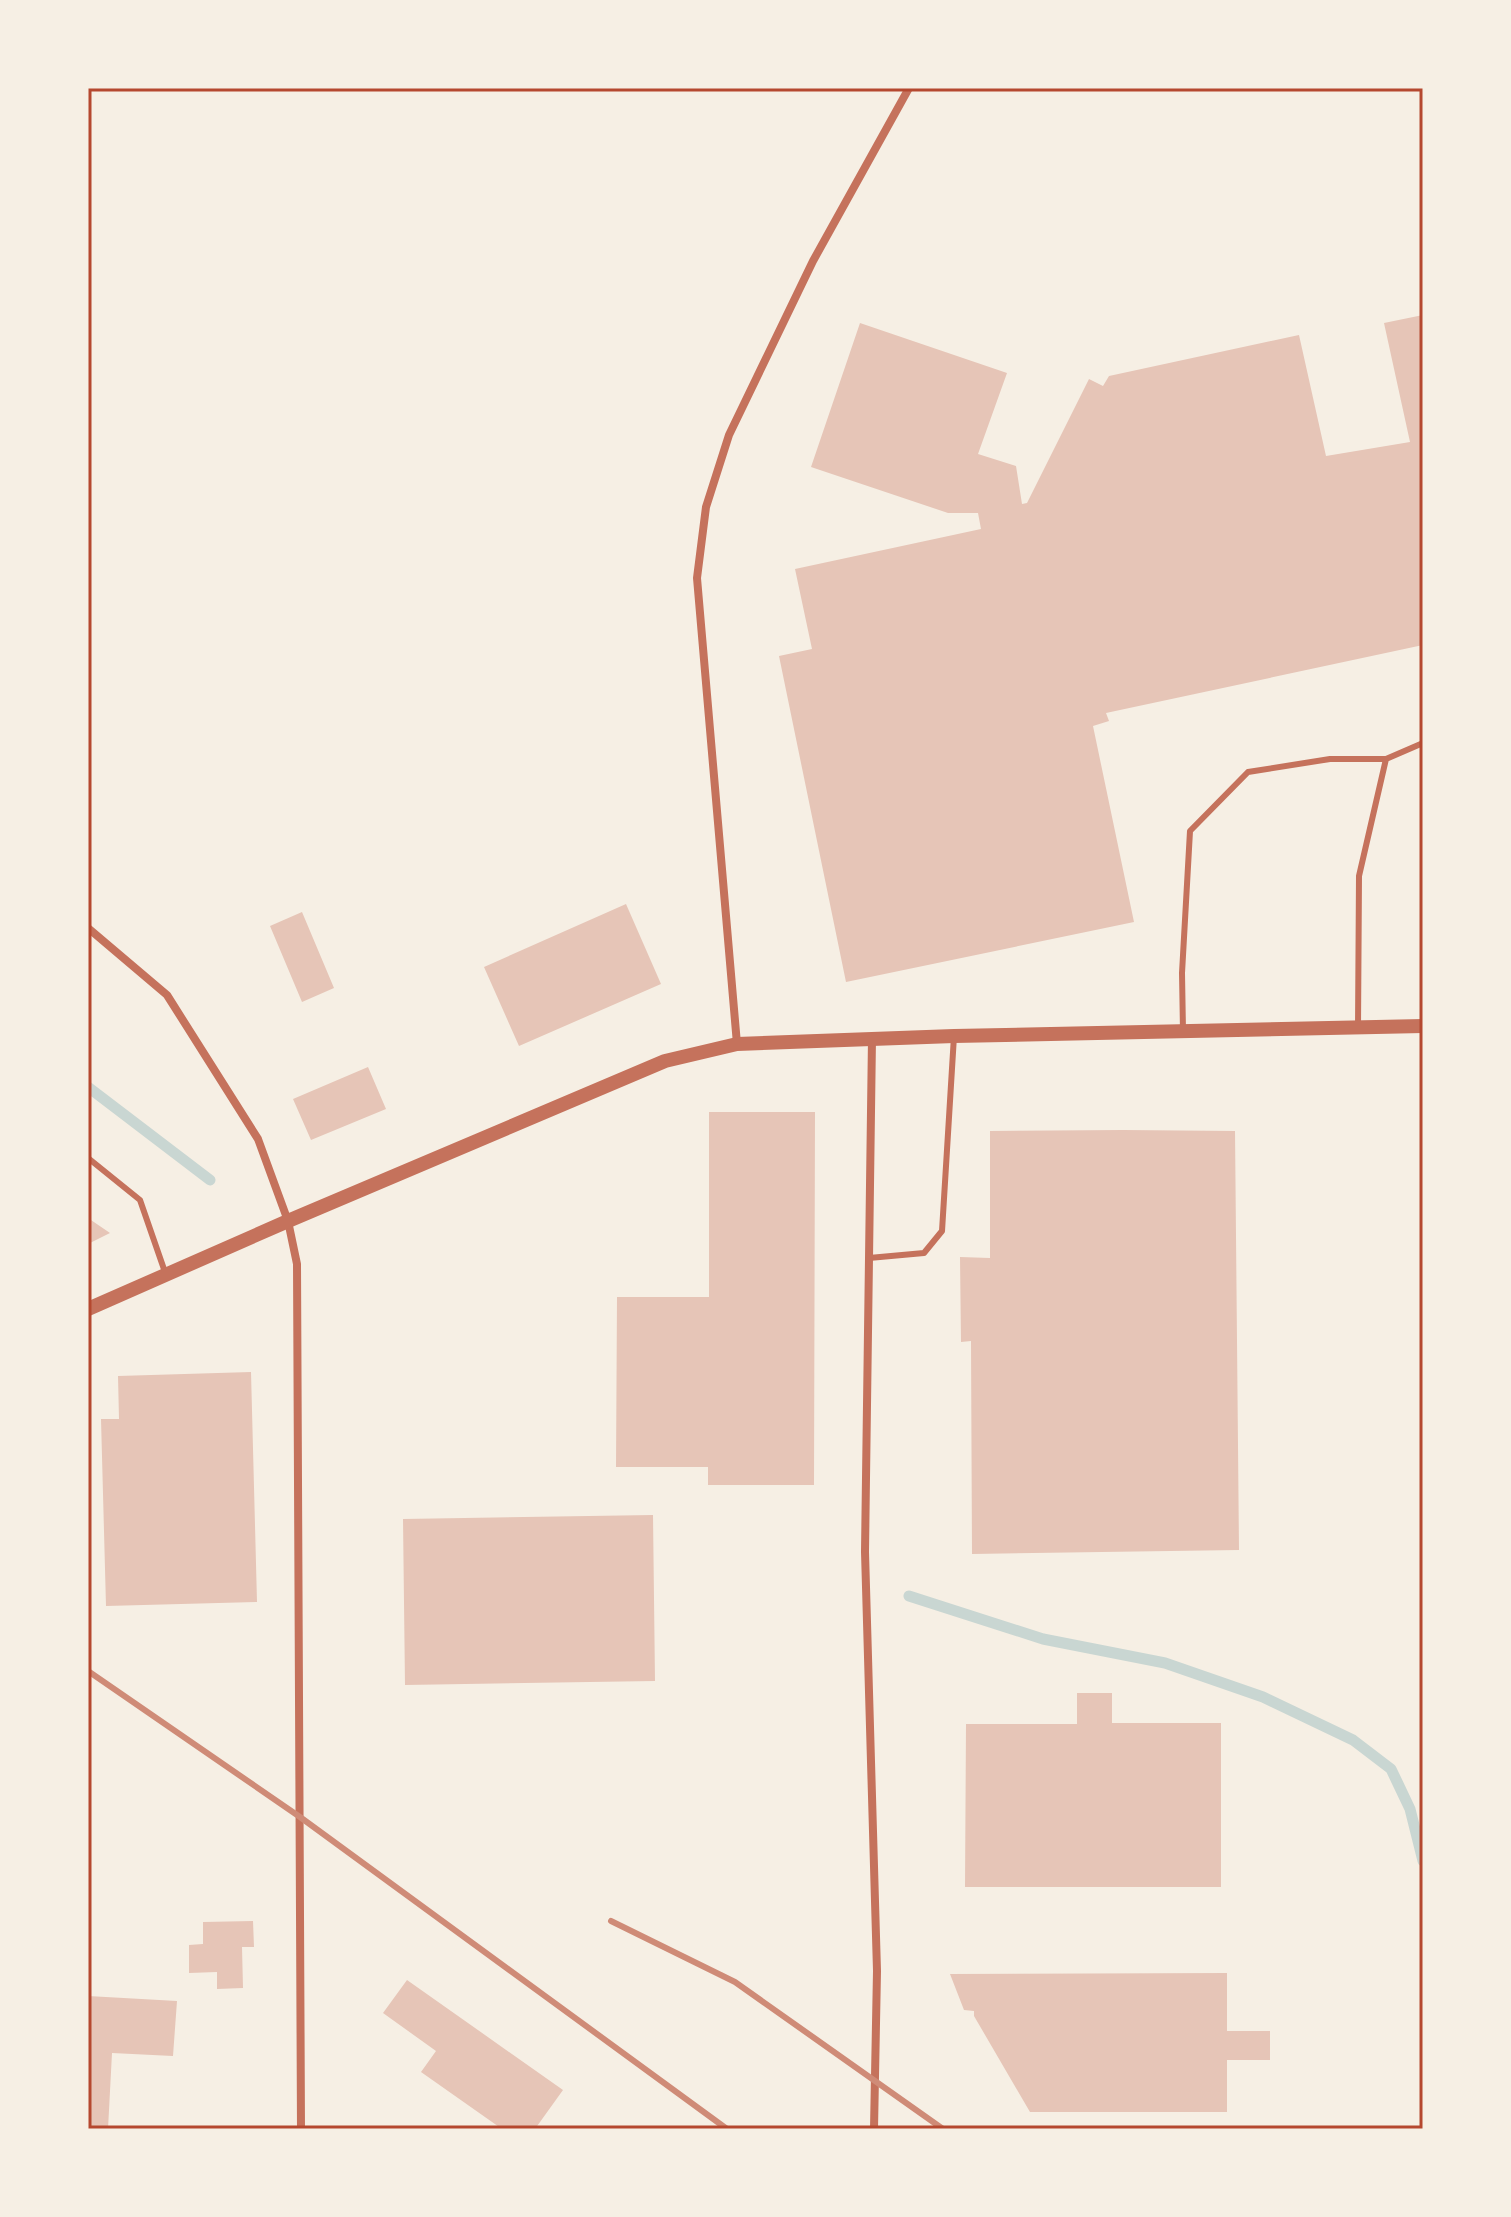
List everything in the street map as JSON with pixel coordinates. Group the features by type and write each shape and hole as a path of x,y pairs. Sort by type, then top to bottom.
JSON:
{"street":[{"path":"737,1044 697,578 706,507 729,435 800,288 909,88"},
{"path":"88,928 167,995 258,1139 288,1221 297,1264 301,2129"},
{"path":"88,1309 665,1061 737,1044 872,1038 1423,1026"},
{"path":"872,1038 865,1552 877,1971 874,2129"}],"lane":[{"path":"1183,1031 1182,973 1190,831 1248,772 1330,759 1386,759 1423,743"},
{"path":"1358,1028 1359,876 1386,759"},
{"path":"869,1258 924,1253 942,1231 954,1036"},
{"path":"88,1158 140,1200 166,1275"}],"building":[{"path":"1423,315 1423,645 1106,713 1109,721 1093,726 1134,922 846,982 779,656 812,649 795,569 981,529 978,513 948,513 811,467 860,323 1007,373 978,454 1016,466 1022,504 1027,503 1089,379 1103,386 1109,376 1299,335 1326,456 1410,442 1384,323"},
{"path":"626,904 661,984 519,1046 484,967"},
{"path":"302,912 334,988 302,1002 270,926"},
{"path":"368,1067 386,1109 311,1140 293,1099"},
{"path":"709,1112 815,1112 814,1485 708,1485 708,1467 616,1467 617,1297 709,1297"},
{"path":"990,1131 1235,1131 1239,1550 972,1554 971,1341 961,1342 960,1257 990,1258"},
{"path":"88,1218 110,1233 88,1244"},
{"path":"251,1372 257,1602 106,1606 101,1419 119,1419 118,1376"},
{"path":"653,1515 655,1681 405,1685 403,1519"},
{"path":"1077,1693 1112,1693 1112,1723 1221,1723 1221,1887 965,1887 966,1724 1077,1724"},
{"path":"253,1921 254,1947 242,1947 243,1988 217,1989 217,1972 189,1973 189,1945 203,1944 203,1922"},
{"path":"1227,1973 1227,2031 1270,2031 1270,2060 1227,2060 1227,2112 1030,2112 974,2016 974,2011 964,2010 950,1974"},
{"path":"407,1980 563,2090 535,2129 502,2129 421,2072 436,2051 383,2013"},
{"path":"88,1996 177,2001 173,2056 112,2053 108,2129 88,2129"}],"waterway":[{"path":"88,1087 210,1180"},
{"path":"909,1596 1043,1639 1165,1663 1263,1697 1353,1740 1391,1769 1410,1809 1423,1861"}],"railway":[{"path":"88,1671 300,1817 727,2129"},
{"path":"611,1921 735,1982 943,2129"}]}
